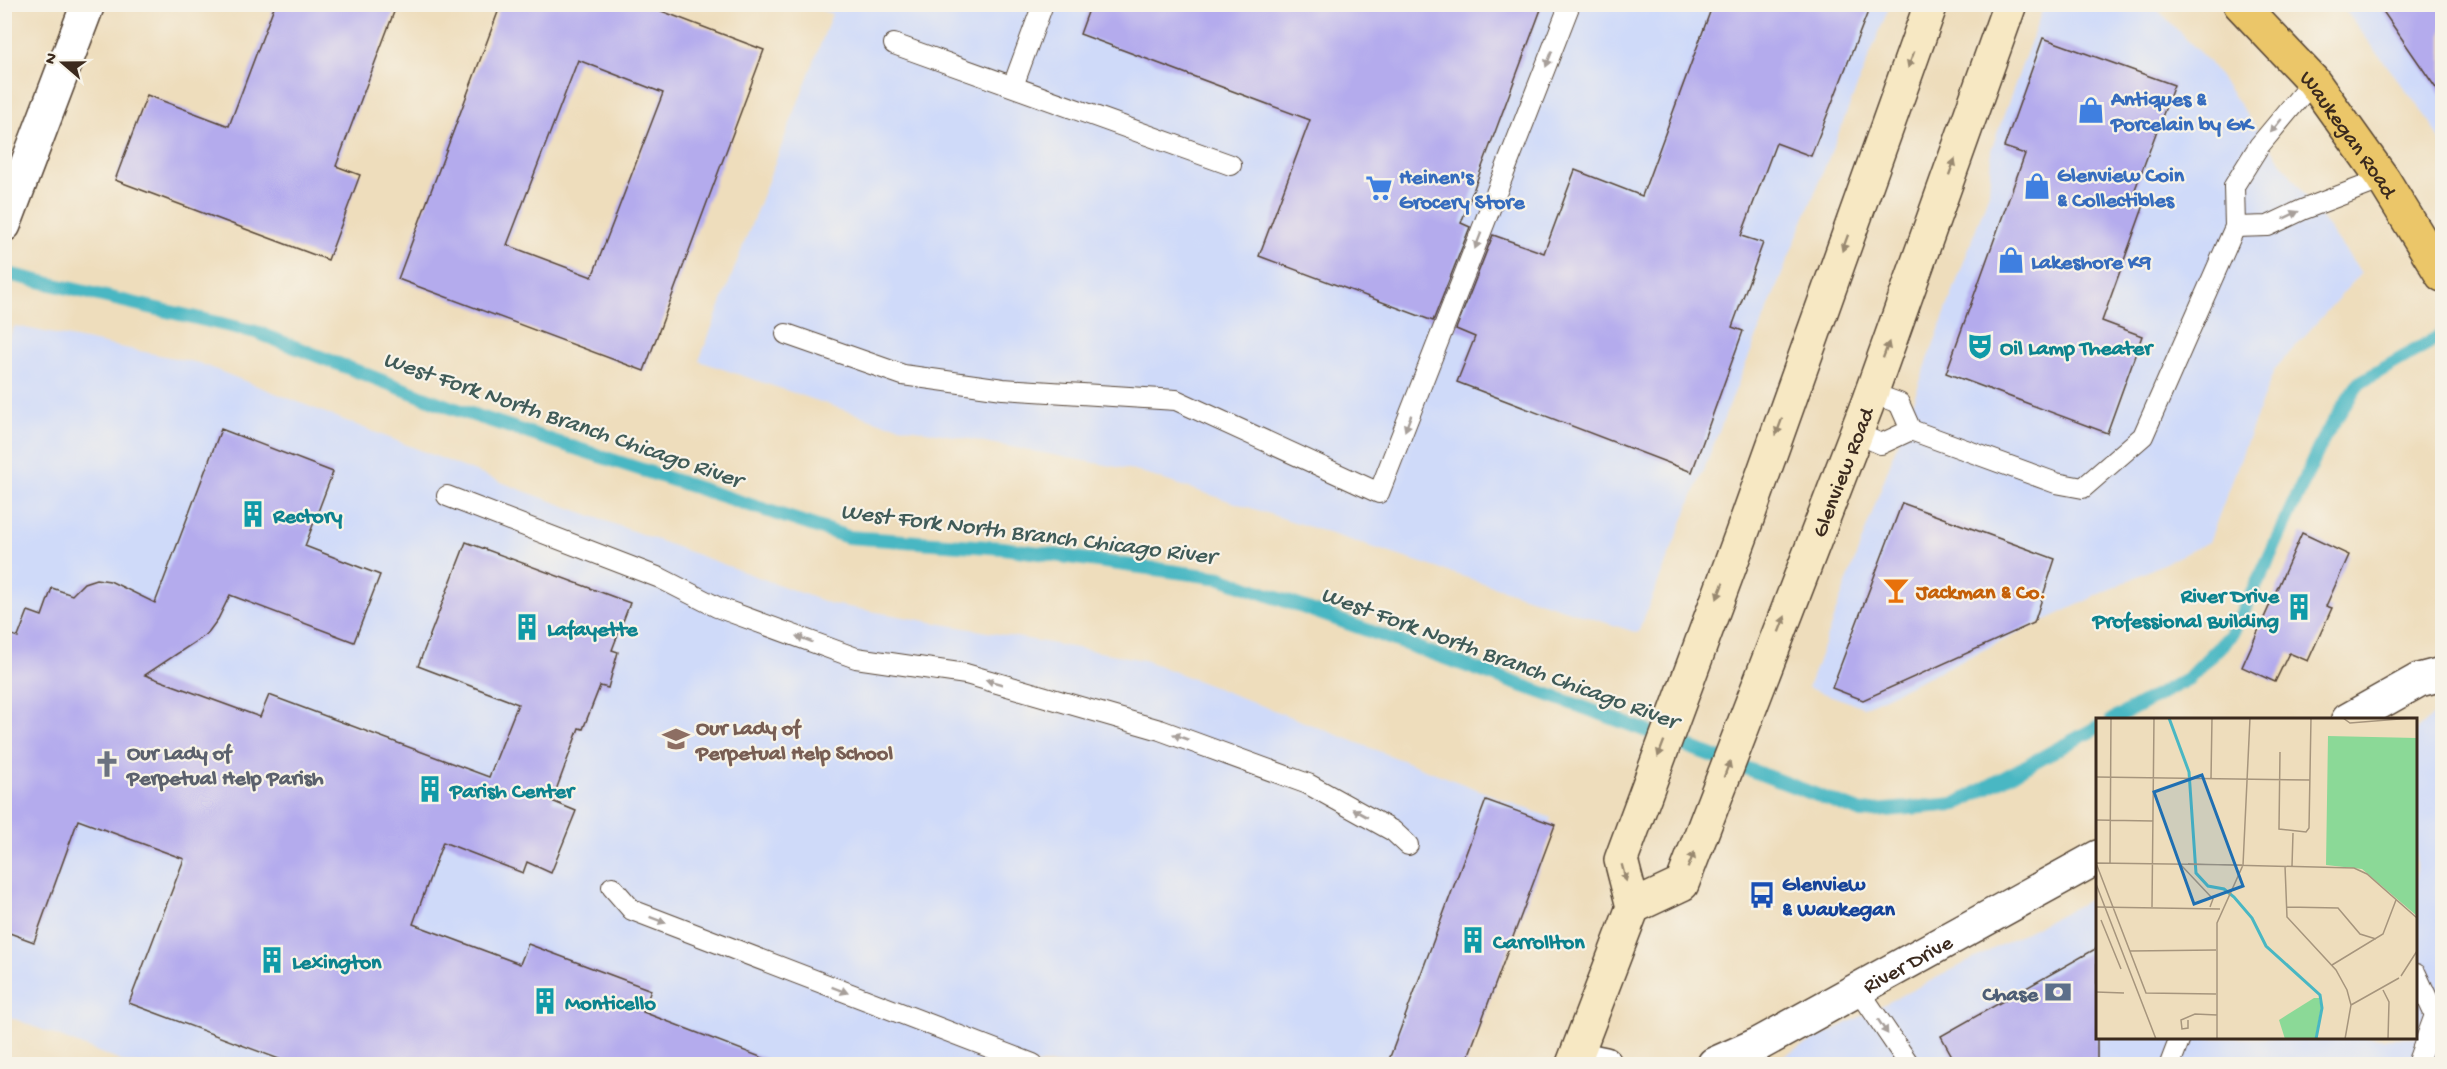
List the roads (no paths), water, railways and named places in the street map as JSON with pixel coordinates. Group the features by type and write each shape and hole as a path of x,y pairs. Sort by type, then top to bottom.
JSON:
{"main road":[{"path":"1585,1062 1633,907 1620,860 1931,4"},
{"name":"Glenview Road","path":"1633,907 1682,884 1871,393 2010,4"},
{"name":"Waukegan Road","path":"2240,4 2313,81 2383,180 2441,274"}],"street":[{"path":"5,223 88,4"},
{"path":"2352,718 2431,677"},
{"name":"River Drive","path":"1714,1065 1759,1044 2096,858"}],"lane":[{"path":"1013,86 1043,4"},
{"path":"786,334 903,375 1003,389 1176,400 1379,493 1570,4"},
{"path":"894,44 1231,165"},
{"path":"1856,433 1881,444 1911,430 2056,483 2083,488 2143,436 2235,228 2234,186 2259,146 2313,81"},
{"path":"2235,228 2268,226 2302,210 2383,180"},
{"path":"1871,393 1899,404 1911,430"},
{"path":"447,496 660,578 717,607 856,658 966,674 1160,730 1308,784 1393,831 1408,845"},
{"path":"612,887 632,910 1034,1065"},
{"path":"2417,978 2435,1015 2417,1065"},
{"path":"1858,989 1909,1065"},
{"path":"2170,1065 2180,1039"}],"waterway":[{"name":"West Fork North Branch Chicago River","path":"4,273 256,332 452,408 848,537 1003,548 1221,578 1599,713 1862,812 1956,804 2096,728"},
{"name":"West Fork North Branch Chicago River","path":"2116,718 2189,678 2231,635 2324,437 2359,383 2442,335"}],"place":[{"name":"Antiques & Porcelain by GK","path":"2091,110"},
{"name":"Glenview Coin & Collectibles","path":"2037,186"},
{"name":"Heinen's Grocery Store","path":"1379,188"},
{"name":"Lakeshore K9","path":"2011,260"},
{"name":"Oil Lamp Theater","path":"1980,346"},
{"name":"Rectory","path":"253,514"},
{"name":"Jackman & Co.","path":"1896,590"},
{"name":"River Drive Professional Building","path":"2299,607"},
{"name":"Lafayette","path":"527,627"},
{"name":"Our Lady of Perpetual Help School","path":"676,739"},
{"name":"Our Lady of Perpetual Help Parish","path":"107,764"},
{"name":"Parish Center","path":"430,789"},
{"name":"Glenview & Waukegan","path":"1762,895"},
{"name":"Carrollton","path":"1473,940"},
{"name":"Lexington","path":"272,960"},
{"name":"Chase","path":"2058,992"},
{"name":"Monticello","path":"545,1001"}]}
